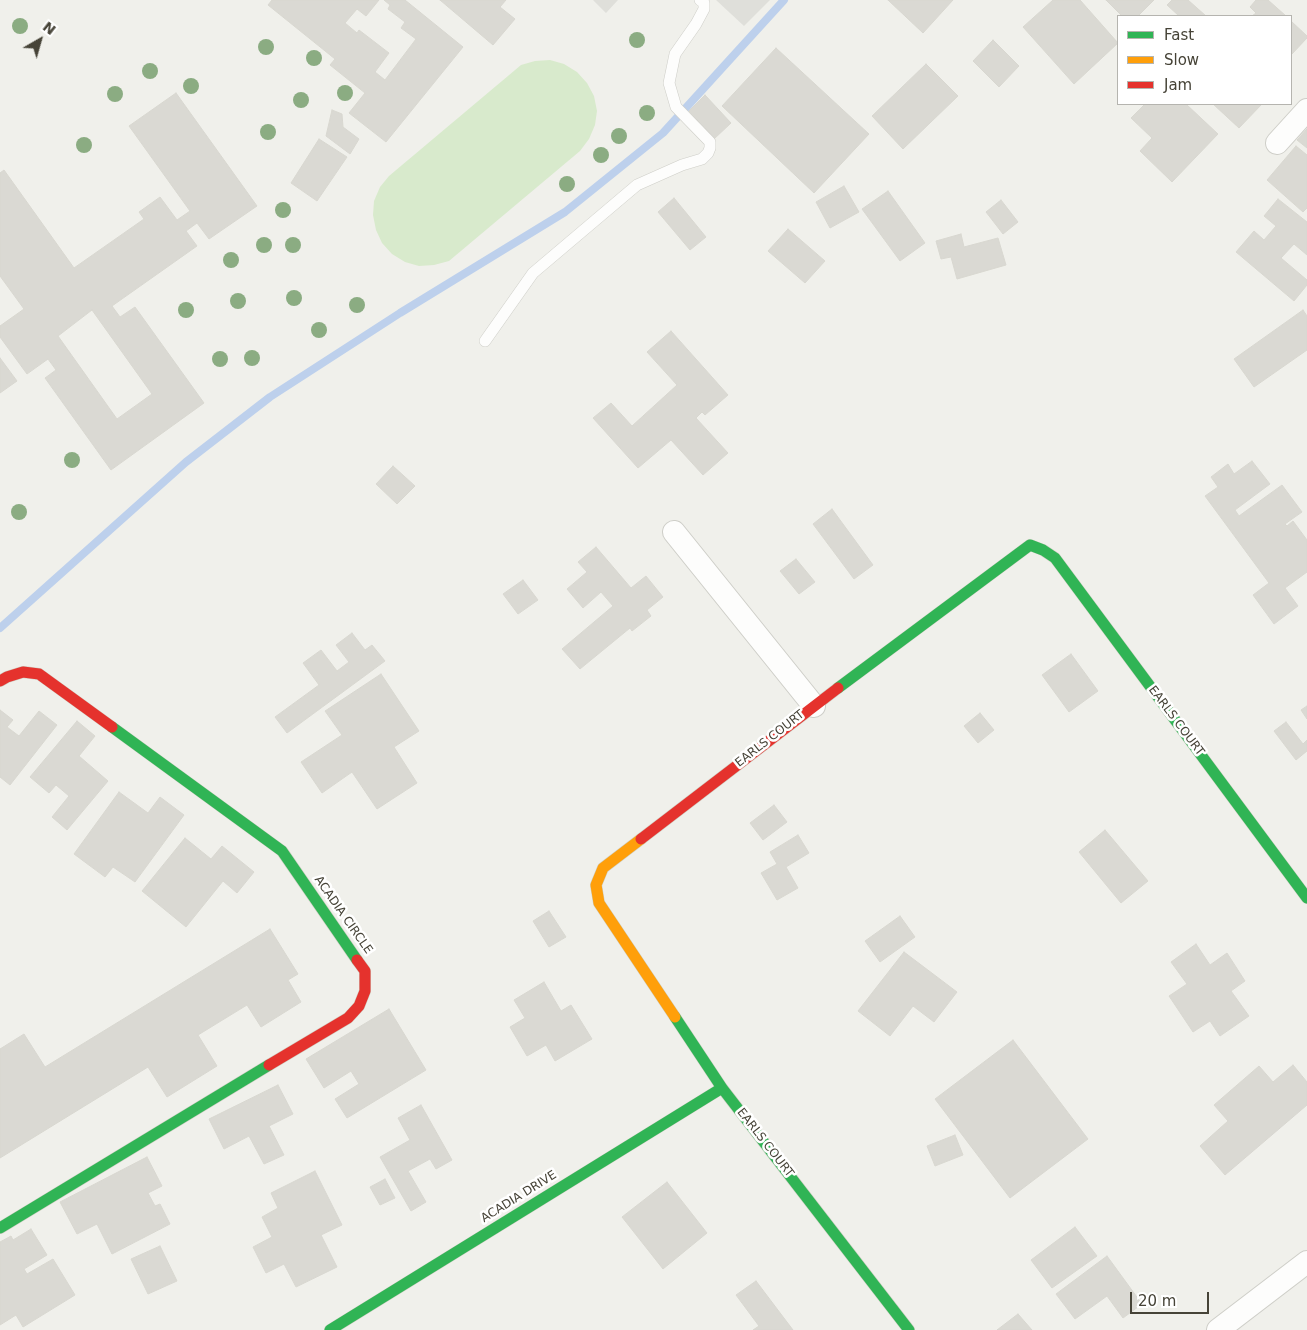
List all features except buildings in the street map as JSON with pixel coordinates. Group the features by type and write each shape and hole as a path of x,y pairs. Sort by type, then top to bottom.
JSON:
{"street":[{"path":"1277,143 1307,110"},
{"path":"674,532 814,706"},
{"name":"EARLS COURT","path":"909,1330 722,1088 600,903 596,884 603,868 814,706 1030,545 1043,550 1055,558 1307,898"},
{"name":"ACADIA CIRCLE","path":"0,681 22,672 39,674 282,852 365,971 365,991 358,1006 348,1018 0,1228"},
{"name":"ACADIA DRIVE","path":"330,1330 722,1088"},
{"path":"1218,1330 1307,1262"}],"lane":[{"path":"485,341 533,273 637,186 682,165 702,159 708,153 710,142 676,107 669,83 675,54 704,9 704,4 700,0"}],"green space":[{"path":"550,60 564,64 577,72 587,83 594,96 597,111 595,125 589,139 580,151 449,261 419,266 405,262 392,254 382,243 376,230 373,215 374,201 380,187 389,176 521,65 535,61"}],"shaded area":[{"path":"593,0 618,0 606,13"},
{"path":"716,0 770,0 744,26"}],"waterway":[{"path":"0,628 186,462 270,397 400,313 565,212 663,133 784,0"}],"traffic: fast":[{"path":"838,688 1030,545 1043,550 1055,558 1307,898"},
{"path":"112,727 282,851 357,960"},
{"path":"675,1017 722,1088 909,1330"},
{"path":"0,1228 269,1065"},
{"path":"330,1330 722,1088"}],"traffic: slow":[{"path":"641,839 603,868 596,885 599,903 675,1017"}],"traffic: jam":[{"path":"0,681 23,672 39,674 112,727"},
{"path":"641,839 838,688"},
{"path":"269,1065 348,1018 359,1006 365,991 365,971 357,960"}]}
